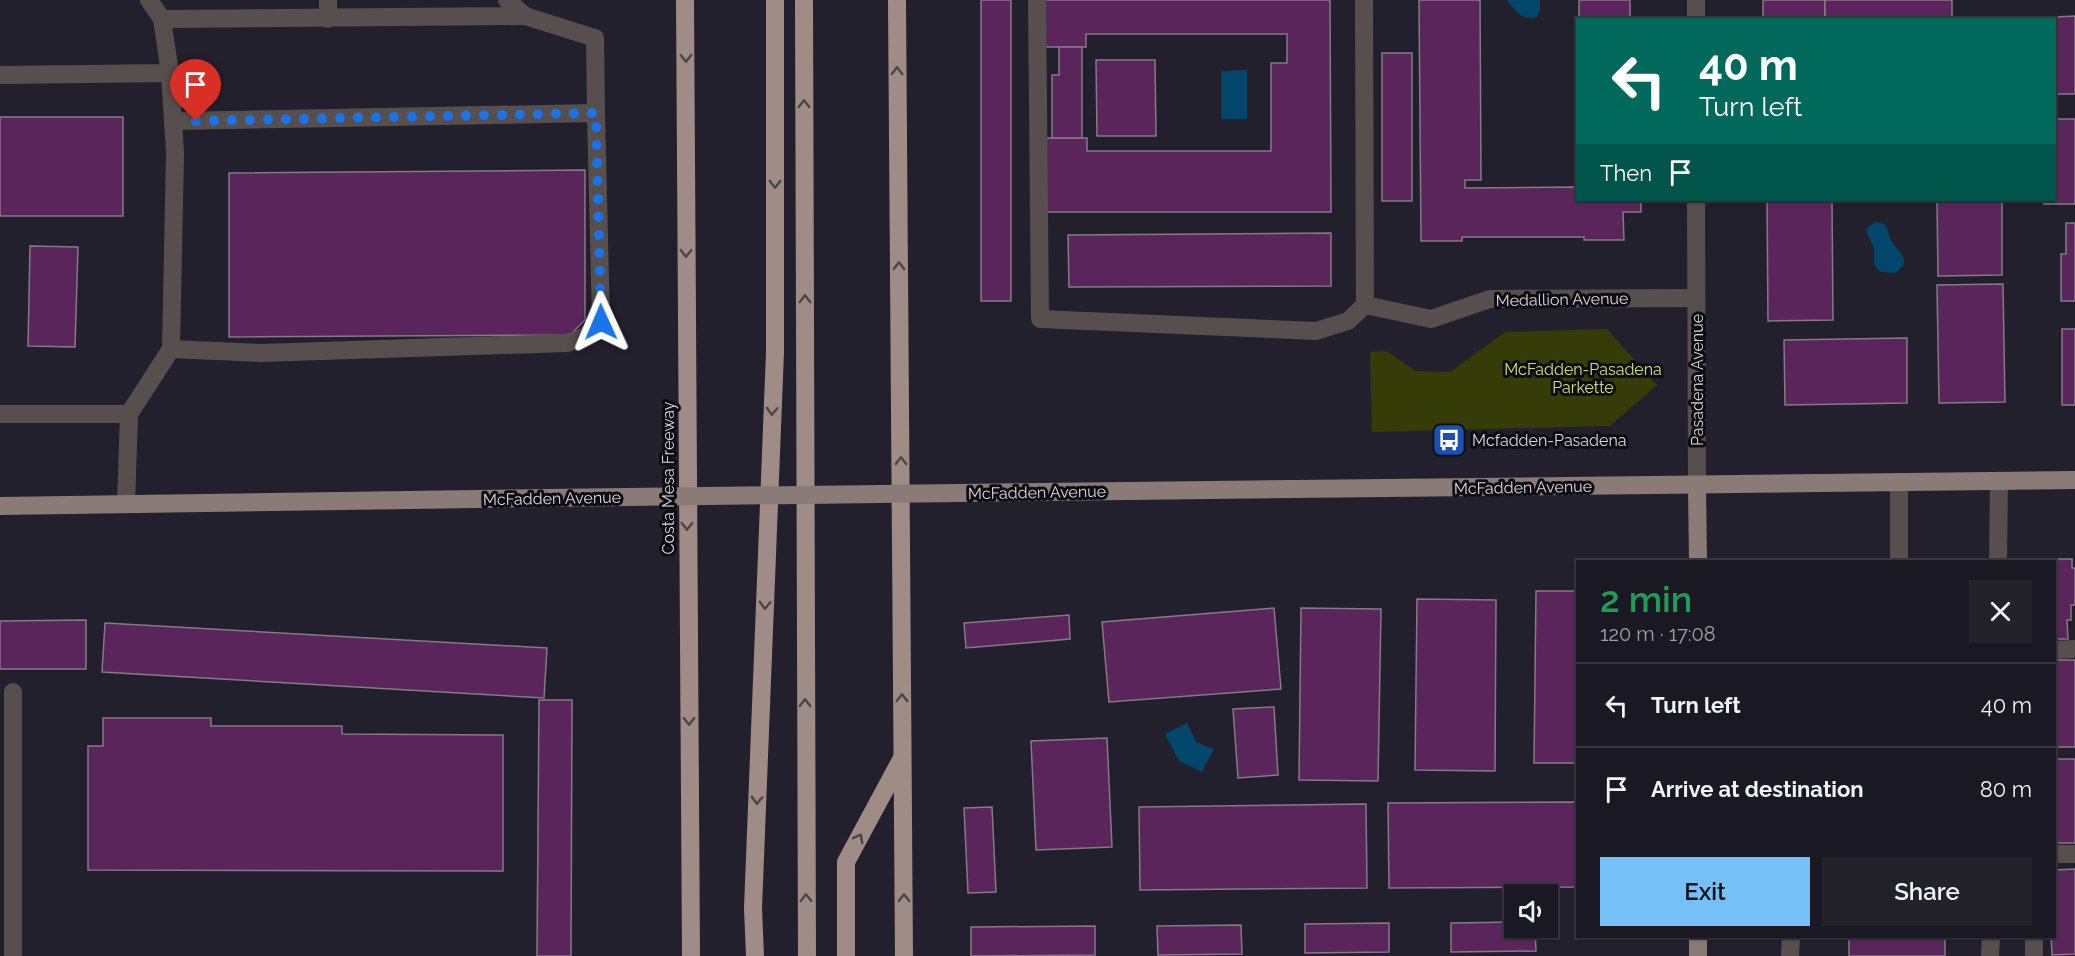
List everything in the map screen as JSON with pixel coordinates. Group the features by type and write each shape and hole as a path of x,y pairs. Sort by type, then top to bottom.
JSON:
{"highway":[{"name":"Costa Mesa Freeway","path":"686,0 692,956"},
{"path":"755,956 753,908 775,352 776,0"},
{"path":"804,0 807,956"},
{"path":"897,0 904,956"},
{"path":"846,956 846,862 903,757"},
{"path":"681,956 690,923"}],"main road":[{"name":"McFadden Avenue","path":"0,506 2075,480"},
{"name":"Pasadena Avenue","path":"1697,485 1698,560"},
{"path":"1698,938 1698,956"}],"street":[{"path":"126,504 129,414 171,349 175,153 173,121 170,74 162,19 149,0"},
{"path":"328,0 328,19"},
{"path":"507,0 525,16"},
{"path":"1037,0 1040,319 1316,331 1348,321 1365,305 1364,0"},
{"path":"1696,0 1696,18"},
{"path":"162,19 525,16 595,38 601,322 584,337 567,343 272,353 171,349"},
{"path":"0,75 170,74"},
{"path":"173,121 596,113"},
{"name":"Pasadena Avenue","path":"1696,201 1697,485"},
{"name":"Medallion Avenue","path":"1365,305 1431,319 1490,299 1696,298"},
{"path":"0,414 129,414"},
{"path":"1998,481 1998,560"},
{"path":"1899,483 1899,560"},
{"path":"2056,650 2075,649"},
{"path":"13,692 13,956"},
{"path":"2056,854 2075,854"},
{"path":"1790,956 1791,938"},
{"path":"1990,956 1991,938"}],"green space":[{"name":"McFadden-Pasadena Parkette","path":"1607,329 1657,385 1610,426 1372,432 1370,352 1387,351 1415,371 1450,372 1505,332"}],"water":[{"path":"1507,0 1540,0 1540,11 1537,17 1528,18 1516,11"},
{"path":"1247,70 1247,119 1221,119 1221,71"},
{"path":"1876,222 1886,226 1892,242 1903,257 1903,265 1895,273 1881,272 1875,266 1874,250 1867,230"},
{"path":"1187,723 1196,742 1214,749 1202,772 1179,761 1165,734"}],"building":[{"path":"981,0 1011,0 1011,301 981,301"},
{"path":"1045,0 1330,0 1331,212 1045,212 1045,138 1087,138 1087,151 1271,151 1271,63 1287,63 1287,34 1086,34 1086,47 1045,47"},
{"path":"1419,0 1480,0 1481,180 1465,180 1465,188 1576,187 1576,201 1641,201 1641,212 1623,212 1624,240 1584,240 1584,237 1462,237 1462,241 1421,241"},
{"path":"1579,0 1630,0 1630,18 1579,18"},
{"path":"1763,0 1825,0 1825,18 1763,18"},
{"path":"1825,0 1952,0 1952,18 1825,18"},
{"path":"2075,16 2075,94 2056,94 2056,18 2036,18"},
{"path":"1059,47 1082,47 1082,138 1052,138 1052,75 1059,75"},
{"path":"1382,53 1412,53 1412,201 1382,201"},
{"path":"1096,60 1155,60 1156,136 1097,136"},
{"path":"0,117 123,117 123,216 0,216"},
{"path":"2057,119 2075,119 2075,204 2044,204 2044,201 2056,201"},
{"path":"585,170 585,320 570,335 229,337 229,173"},
{"path":"1767,201 1832,201 1833,320 1768,321"},
{"path":"1937,201 2002,201 2002,275 1938,276"},
{"path":"2066,223 2075,223 2075,301 2061,301 2061,254 2066,254"},
{"path":"1331,233 1331,286 1069,287 1068,235"},
{"path":"30,246 78,247 75,347 28,346"},
{"path":"2003,284 2005,402 1939,403 1937,285"},
{"path":"2062,329 2075,329 2075,405 2062,405"},
{"path":"1907,338 1907,403 1785,405 1784,340"},
{"path":"2072,559 2072,568 2075,568 2075,605 2071,605 2071,620 2067,620 2068,639 2056,639 2056,560 2030,560"},
{"path":"1536,591 1576,591 1576,763 1534,763"},
{"path":"1417,599 1496,600 1495,771 1415,770"},
{"path":"1274,608 1281,689 1109,702 1102,622"},
{"path":"1301,608 1381,609 1378,781 1299,780"},
{"path":"1069,615 1070,639 966,648 964,623"},
{"path":"86,620 86,669 0,669 0,621"},
{"path":"105,623 547,648 544,698 102,672"},
{"path":"2056,660 2075,660 2075,747 2056,747"},
{"path":"539,700 572,700 571,956 537,956"},
{"path":"1274,707 1278,775 1238,778 1233,709"},
{"path":"103,718 211,718 211,726 342,726 342,734 503,735 503,871 88,870 88,746 103,746"},
{"path":"1107,738 1112,847 1036,850 1031,741"},
{"path":"2056,759 2075,759 2075,843 2056,843"},
{"path":"1576,802 1576,887 1558,887 1558,884 1504,884 1504,887 1389,888 1388,803"},
{"path":"1366,804 1367,888 1140,890 1139,807"},
{"path":"992,807 996,892 968,893 964,808"},
{"path":"2075,869 2075,954 2052,955 2051,938 2056,938 2056,870"},
{"path":"1504,922 1504,938 1535,938 1536,951 1451,952 1451,923"},
{"path":"1389,923 1389,952 1305,953 1305,924"},
{"path":"1241,925 1242,954 1158,955 1157,926"},
{"path":"1095,926 1095,955 971,956 971,927"},
{"path":"1849,938 1945,938 1945,956 1849,956"}],"place":[{"name":"Mcfadden-Pasadena","path":"1449,440"}],"route":[{"path":"196,121 596,113 601,322"}]}
